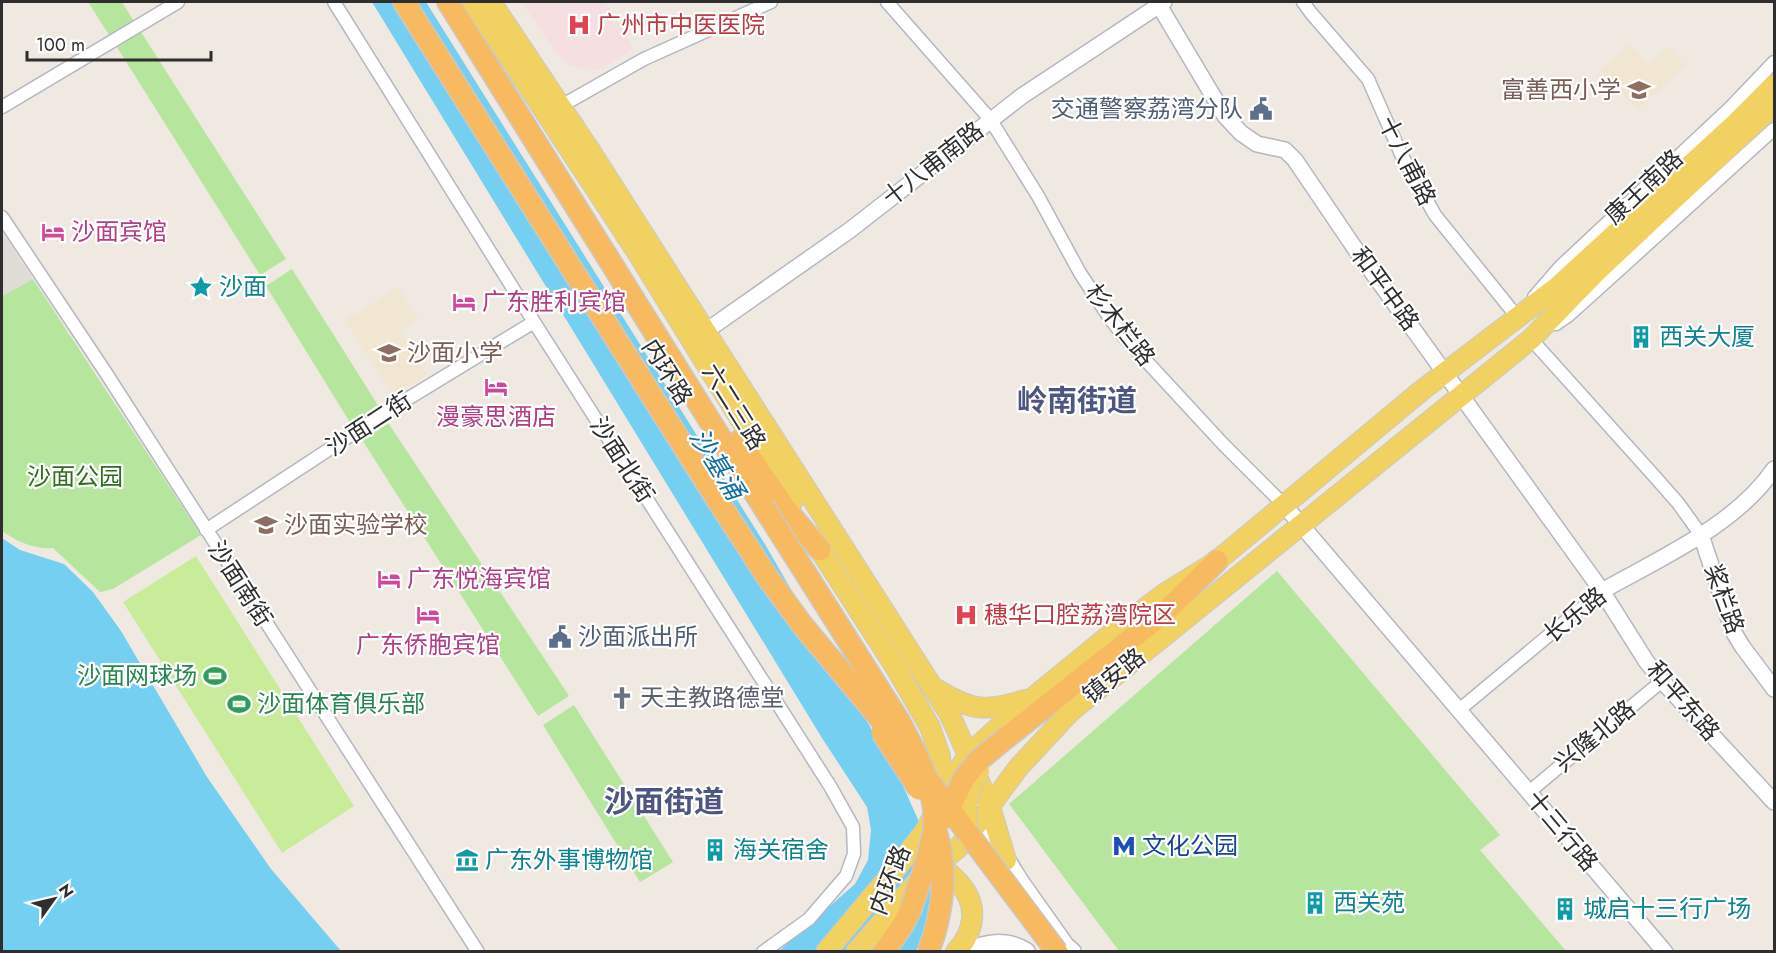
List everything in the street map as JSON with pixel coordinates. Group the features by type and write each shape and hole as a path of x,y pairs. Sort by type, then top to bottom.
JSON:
{"highway":[{"name":"内环路","path":"404,2 718,501 803,626 876,724 921,793 939,840 942,871 937,923 928,951"},
{"path":"448,2 593,232 692,371 768,484 820,550"},
{"name":"内环路","path":"593,232 762,506 885,698 907,737 924,775 932,801 934,830 911,909 903,925 884,951"},
{"path":"911,909 924,884 940,828 960,786 979,760 1172,605 1217,561"},
{"path":"803,626 1066,950"}],"main road":[{"name":"六二三路","path":"473,2 635,249 820,550 893,664 930,728 940,756 941,770 940,789 926,830"},
{"name":"六二三路","path":"491,2 561,106 932,686 968,755 982,812 1006,860"},
{"name":"康王南路","path":"1284,505 1446,372 1578,269 1774,85"},
{"name":"康王南路","path":"1301,525 1531,339 1595,273 1774,105"},
{"name":"镇安路","path":"926,830 968,755 1034,697 1164,594 1217,561 1284,505"},
{"name":"镇安路","path":"1018,768 1055,727 1086,699 1301,525"},
{"path":"893,664 911,653"},
{"path":"932,686 962,703 980,708 1000,707 1034,697"},
{"path":"1007,737 974,779 966,800 966,824 971,844 981,864 1044,951"},
{"path":"856,951 918,881 958,848 982,812 1018,768"},
{"path":"1018,768 1004,804 1006,860 1066,950"},
{"path":"826,951 916,849 926,830 946,811 963,804 982,812"},
{"path":"847,951 910,874 916,849"},
{"path":"939,863 961,884 972,908 969,933 956,951"},
{"path":"965,951 996,944 1013,945 1026,951"}],"street":[{"path":"2,107 178,2"},
{"name":"沙面北街","path":"334,2 534,322 830,786 854,828 854,854 846,876 809,919 763,951"},
{"path":"561,106 644,59 771,2"},
{"name":"杉木栏路","path":"888,2 990,119 1038,196 1080,273 1125,338 1223,444 1284,505"},
{"name":"十八甫路","path":"1303,2 1368,79 1401,154 1435,215 1518,318"},
{"name":"十八甫南路","path":"706,331 850,230 990,119 1060,69 1160,3"},
{"name":"和平中路","path":"1160,3 1226,116 1241,133 1257,144 1285,150 1295,160 1354,247 1602,591"},
{"name":"康王南路","path":"1518,318 1561,266 1730,108 1774,62"},
{"name":"康王南路","path":"1531,339 1569,315 1720,181 1774,129"},
{"name":"沙面南街","path":"2,217 106,373 478,951"},
{"name":"沙面二街","path":"206,530 386,412 534,322"},
{"path":"1531,339 1664,486 1701,535"},
{"name":"长乐路","path":"1459,710 1602,591 1701,535 1737,510 1768,479 1774,469"},
{"path":"1284,505 1459,710"},
{"name":"桨栏路","path":"1701,535 1733,631 1774,689"},
{"name":"和平东路","path":"1602,591 1646,661 1662,681 1774,802"},
{"name":"兴隆北路","path":"1529,792 1662,681"},
{"name":"十三行路","path":"1459,710 1665,951"}],"shaded area":[{"name":"广州市中医医院","path":"522,2 604,2 634,49 602,68 593,70 569,65 558,56"},
{"name":"富善西小学","path":"1629,44 1649,65 1668,47 1685,65 1638,110 1600,71"},
{"path":"2,231 33,279 2,296"},
{"name":"沙面小学","path":"398,287 418,319 400,331 427,375 393,396 345,320"}],"green space":[{"path":"88,2 122,2 135,23 111,38"},
{"path":"139,29 286,259 260,275 115,44"},
{"path":"292,269 381,410 354,429 266,286"},
{"name":"沙面公园","path":"33,279 201,535 113,589 100,592 53,548 39,548 26,544 2,531 2,296"},
{"path":"385,418 569,696 538,716 359,435"},
{"name":"沙面体育俱乐部","path":"196,556 354,806 282,853 123,602"},
{"name":"文化公园","path":"1277,571 1500,835 1480,850 1566,951 1119,951 1009,804"},
{"path":"574,705 673,862 640,882 543,725"}],"water":[{"path":"372,2 426,2 766,546 899,777 950,891 944,921 915,951 779,951 855,884 868,860 871,830 867,807 822,738"},
{"path":"2,538 20,550 64,564 93,592 121,631 207,777 271,869 341,951 2,951"}],"place":[{"name":"广州市中医医院","path":"579,25"},
{"name":"富善西小学","path":"1639,90"},
{"name":"交通警察荔湾分队","path":"1261,109"},
{"name":"沙面宾馆","path":"53,232"},
{"name":"沙面","path":"201,287"},
{"name":"广东胜利宾馆","path":"464,302"},
{"name":"西关大厦","path":"1641,337"},
{"name":"沙面小学","path":"389,353"},
{"name":"漫豪思酒店","path":"496,387"},
{"name":"沙面实验学校","path":"266,525"},
{"name":"广东悦海宾馆","path":"389,579"},
{"name":"广东侨胞宾馆","path":"428,615"},
{"name":"穗华口腔荔湾院区","path":"966,615"},
{"name":"沙面派出所","path":"560,637"},
{"name":"沙面网球场","path":"215,676"},
{"name":"天主教路德堂","path":"622,698"},
{"name":"沙面体育俱乐部","path":"239,704"},
{"name":"文化公园","path":"1124,846"},
{"name":"海关宿舍","path":"715,850"},
{"name":"广东外事博物馆","path":"467,860"},
{"name":"西关苑","path":"1315,903"},
{"name":"城启十三行广场","path":"1565,909"}],"district":[{"name":"岭南街道","path":"1077,401"},
{"name":"沙面街道","path":"664,802"}],"water label":[{"name":"沙基涌","path":"717,464"}]}
